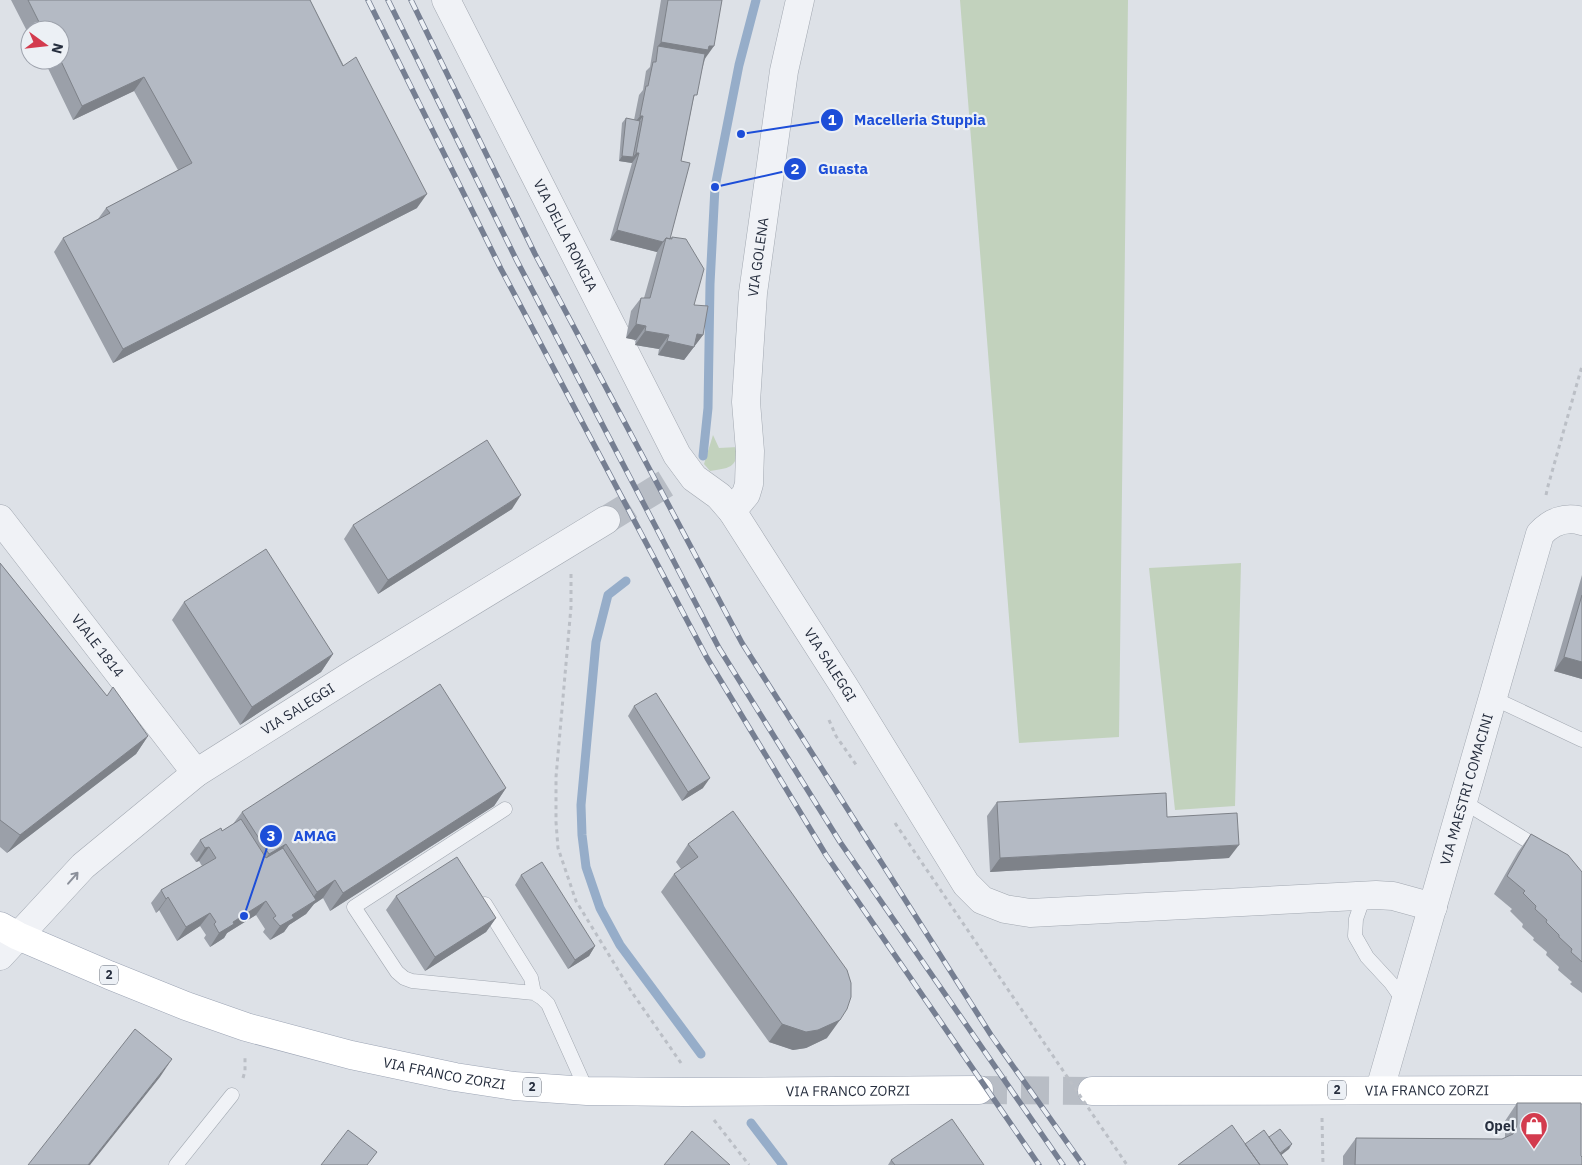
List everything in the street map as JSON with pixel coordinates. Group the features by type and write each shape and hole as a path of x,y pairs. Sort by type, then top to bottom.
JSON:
{"main road":[{"name":"VIA FRANCO ZORZI","path":"9,931 151,992 246,1027 351,1055 454,1077 514,1086 587,1091 979,1090"},
{"name":"VIA FRANCO ZORZI","path":"1092,1091 1582,1090"}],"street":[{"name":"VIA DELLA RONGIA","path":"446,0 672,446 682,472"},
{"name":"VIA GOLENA","path":"732,512 746,494 750,484 750,451 746,402 753,293 784,72 800,0"},
{"name":"VIA SALEGGI","path":"682,472 719,496 732,512 844,686 966,884 982,900 1005,909 1030,913 1364,896 1393,896 1433,907"},
{"name":"VIALE 1814","path":"0,519 196,773"},
{"name":"VIA SALEGGI","path":"9,931 61,891 83,866 196,773 358,671 606,520"},
{"path":"1547,526 1558,520 1582,521"},
{"name":"VIA MAESTRI COMACINI","path":"1380,1089 1540,534 1547,526"},
{"path":"0,956 9,931"}],"lane":[{"path":"1493,698 1582,740"},
{"path":"1462,801 1555,858"},
{"path":"506,809 452,850 354,908 404,978 412,981 534,993 542,998 548,1004 587,1091"},
{"path":"480,896 531,978 534,993"},
{"path":"1364,896 1356,919 1355,936 1367,957 1391,983 1405,1003"},
{"path":"176,1165 232,1095"}],"path":[{"path":"1547,526 1546,501 1548,486 1582,366"},
{"path":"568,544 572,566 571,608 556,777 558,848 576,901 631,991 701,1092 714,1120 749,1165"},
{"path":"895,823 1127,1165"},
{"path":"232,1095 245,1071 246,1027"},
{"path":"1322,1090 1322,1165"}],"green space":[{"path":"960,0 1128,0 1119,737 1019,743"},
{"path":"713,435 719,448 738,447 736,460 730,466 710,471 704,464"},
{"path":"1241,563 1235,806 1175,810 1149,568"}],"building":[{"path":"28,0 310,0 343,66 356,57 427,194 123,349 63,238 110,213 106,208 192,163 144,77 82,106 65,70 70,70 70,20 38,20"},
{"path":"668,0 722,0 714,46 709,46 708,50 661,42"},
{"path":"658,46 705,54 697,95 694,95 681,161 690,163 670,239 666,238 663,242 617,230 639,153 636,153 643,116 640,116 653,62 656,62"},
{"path":"626,118 640,121 633,157 622,156"},
{"path":"672,237 686,239 704,269 694,305 708,306 703,335 697,334 694,347 667,341 669,335 645,331 646,326 636,324 641,298 650,298 666,238 672,239"},
{"path":"487,440 521,495 388,580 353,525"},
{"path":"266,549 333,654 252,707 184,602"},
{"path":"0,563 107,696 113,687 148,736 20,835 0,820"},
{"path":"1582,595 1582,662 1564,657"},
{"path":"440,684 506,788 343,893 335,880 317,892 286,844 269,854 242,812"},
{"path":"656,693 710,778 688,792 634,706"},
{"path":"1166,793 1167,817 1237,813 1239,845 1000,858 997,802"},
{"path":"733,811 847,970 851,983 851,997 847,1009 840,1020 818,1030 806,1032 782,1024 674,874 698,857 688,844"},
{"path":"241,819 266,858 283,848 316,900 292,915 294,918 280,926 273,918 276,916 266,901 219,933 214,924 216,922 210,913 186,927 168,897 166,899 161,890 216,858 209,847 205,848 200,840 221,828 222,831"},
{"path":"1531,834 1568,855 1582,872 1582,962 1546,922 1547,920 1535,909 1536,906 1523,893 1525,891 1507,876"},
{"path":"457,857 496,918 435,957 396,896"},
{"path":"542,862 595,946 575,960 521,875"},
{"path":"135,1029 172,1059 88,1165 28,1165"},
{"path":"1517,1103 1581,1103 1582,1165 1355,1165 1356,1138 1502,1139 1513,1134 1516,1130"},
{"path":"952,1119 984,1165 895,1165 891,1160"},
{"path":"1232,1125 1260,1165 1178,1165"},
{"path":"1280,1129 1292,1144 1280,1153 1269,1137"},
{"path":"348,1130 377,1152 367,1165 321,1165"},
{"path":"1264,1130 1288,1165 1260,1165 1245,1144"},
{"path":"692,1131 730,1165 664,1165"}],"waterway":[{"path":"703,456 708,408 710,284 715,187 739,65 756,0"},
{"path":"626,581 608,595 596,642 581,805 586,867 600,908 620,945 701,1054"},
{"path":"751,1123 783,1165"}],"tunnel":[{"path":"606,520 678,476"},
{"path":"979,1090 1092,1091"}],"railway":[{"path":"368,0 501,269 707,658 826,855 1039,1165"},
{"path":"388,0 517,261 719,648 840,842 1063,1165"},
{"path":"411,0 535,254 742,643 991,1035 1083,1165"}],"place":[{"name":"Macelleria Stuppia","path":"741,134"},
{"name":"Guasta","path":"715,187"},
{"name":"AMAG","path":"244,916"},
{"name":"Opel","path":"1534,1150"}]}
